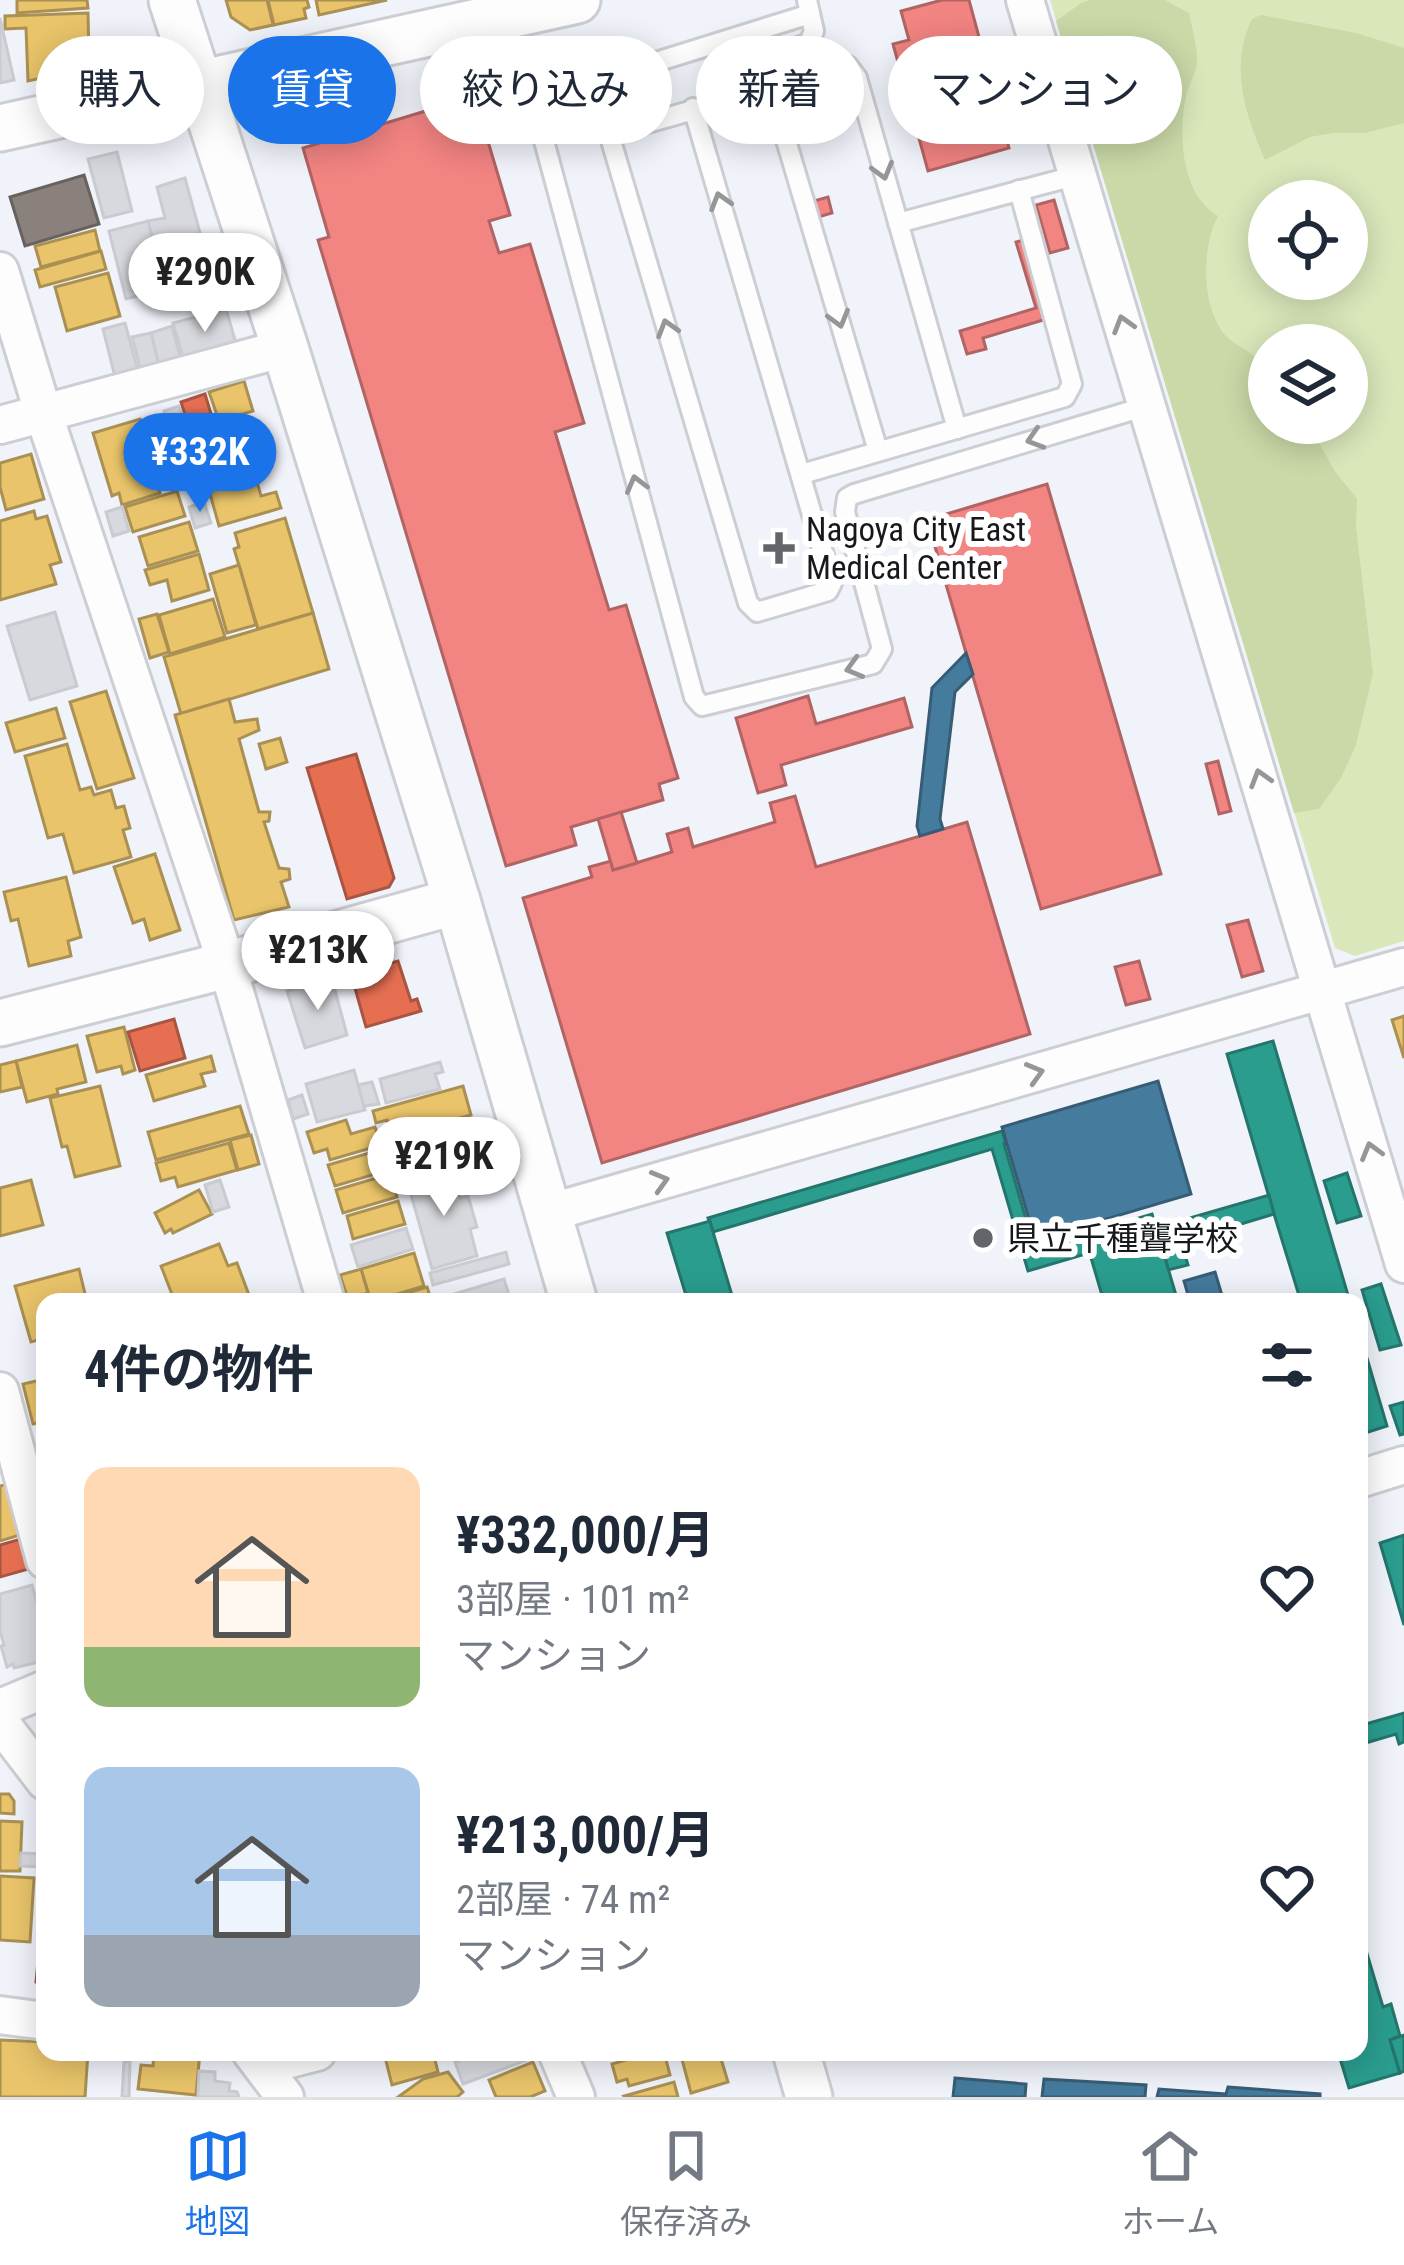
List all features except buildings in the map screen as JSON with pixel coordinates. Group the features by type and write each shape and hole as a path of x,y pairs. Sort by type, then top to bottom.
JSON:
{"street":[{"path":"172,0 183,36"},
{"path":"204,80 475,11 577,0"},
{"path":"1025,0 1404,1264"},
{"path":"204,100 457,901 571,1293"},
{"path":"0,128 36,120"},
{"path":"0,272 226,965 323,1293"},
{"path":"0,425 286,348"},
{"path":"0,1023 457,901"},
{"path":"548,1213 1404,967"},
{"path":"0,1391 36,1526"},
{"path":"1368,1475 1404,1465"},
{"path":"0,1708 36,1693"},
{"path":"0,1722 36,1769"},
{"path":"0,2015 36,2020"},
{"path":"258,2061 285,2097"},
{"path":"561,2061 576,2097"},
{"path":"799,2061 809,2097"}],"lane":[{"path":"812,36 808,7 540,98 537,115 694,698 702,706 873,664 882,649 844,512 847,498 1147,406"},
{"path":"864,103 957,429"},
{"path":"693,108 832,584 828,591 758,612 748,603 612,144 616,132 693,108 696,107"},
{"path":"787,144 878,451"},
{"path":"898,223 1078,175"},
{"path":"802,474 1065,397 1072,384 1019,190"}],"green space":[{"path":"1050,0 1404,0 1404,941 1355,956 1335,948 1093,144 1182,144 1182,36 1061,36"},
{"path":"1165,0 1189,13 1197,60 1182,128 1182,36 1061,36 1056,21 1081,3"},
{"path":"1261,15 1356,33 1404,48 1404,123 1365,133 1310,137 1265,160 1246,108 1241,73 1245,37 1252,19"},
{"path":"1182,128 1185,162 1196,194 1218,216 1206,261 1212,310 1226,336 1248,352 1248,444 1320,444 1357,499 1373,673 1356,745 1341,778 1319,809 1294,813 1093,144 1182,144"}],"place":[{"name":"Nagoya City East Medical Center","path":"779,548"},
{"name":"県立千種聾学校","path":"983,1238"}]}
